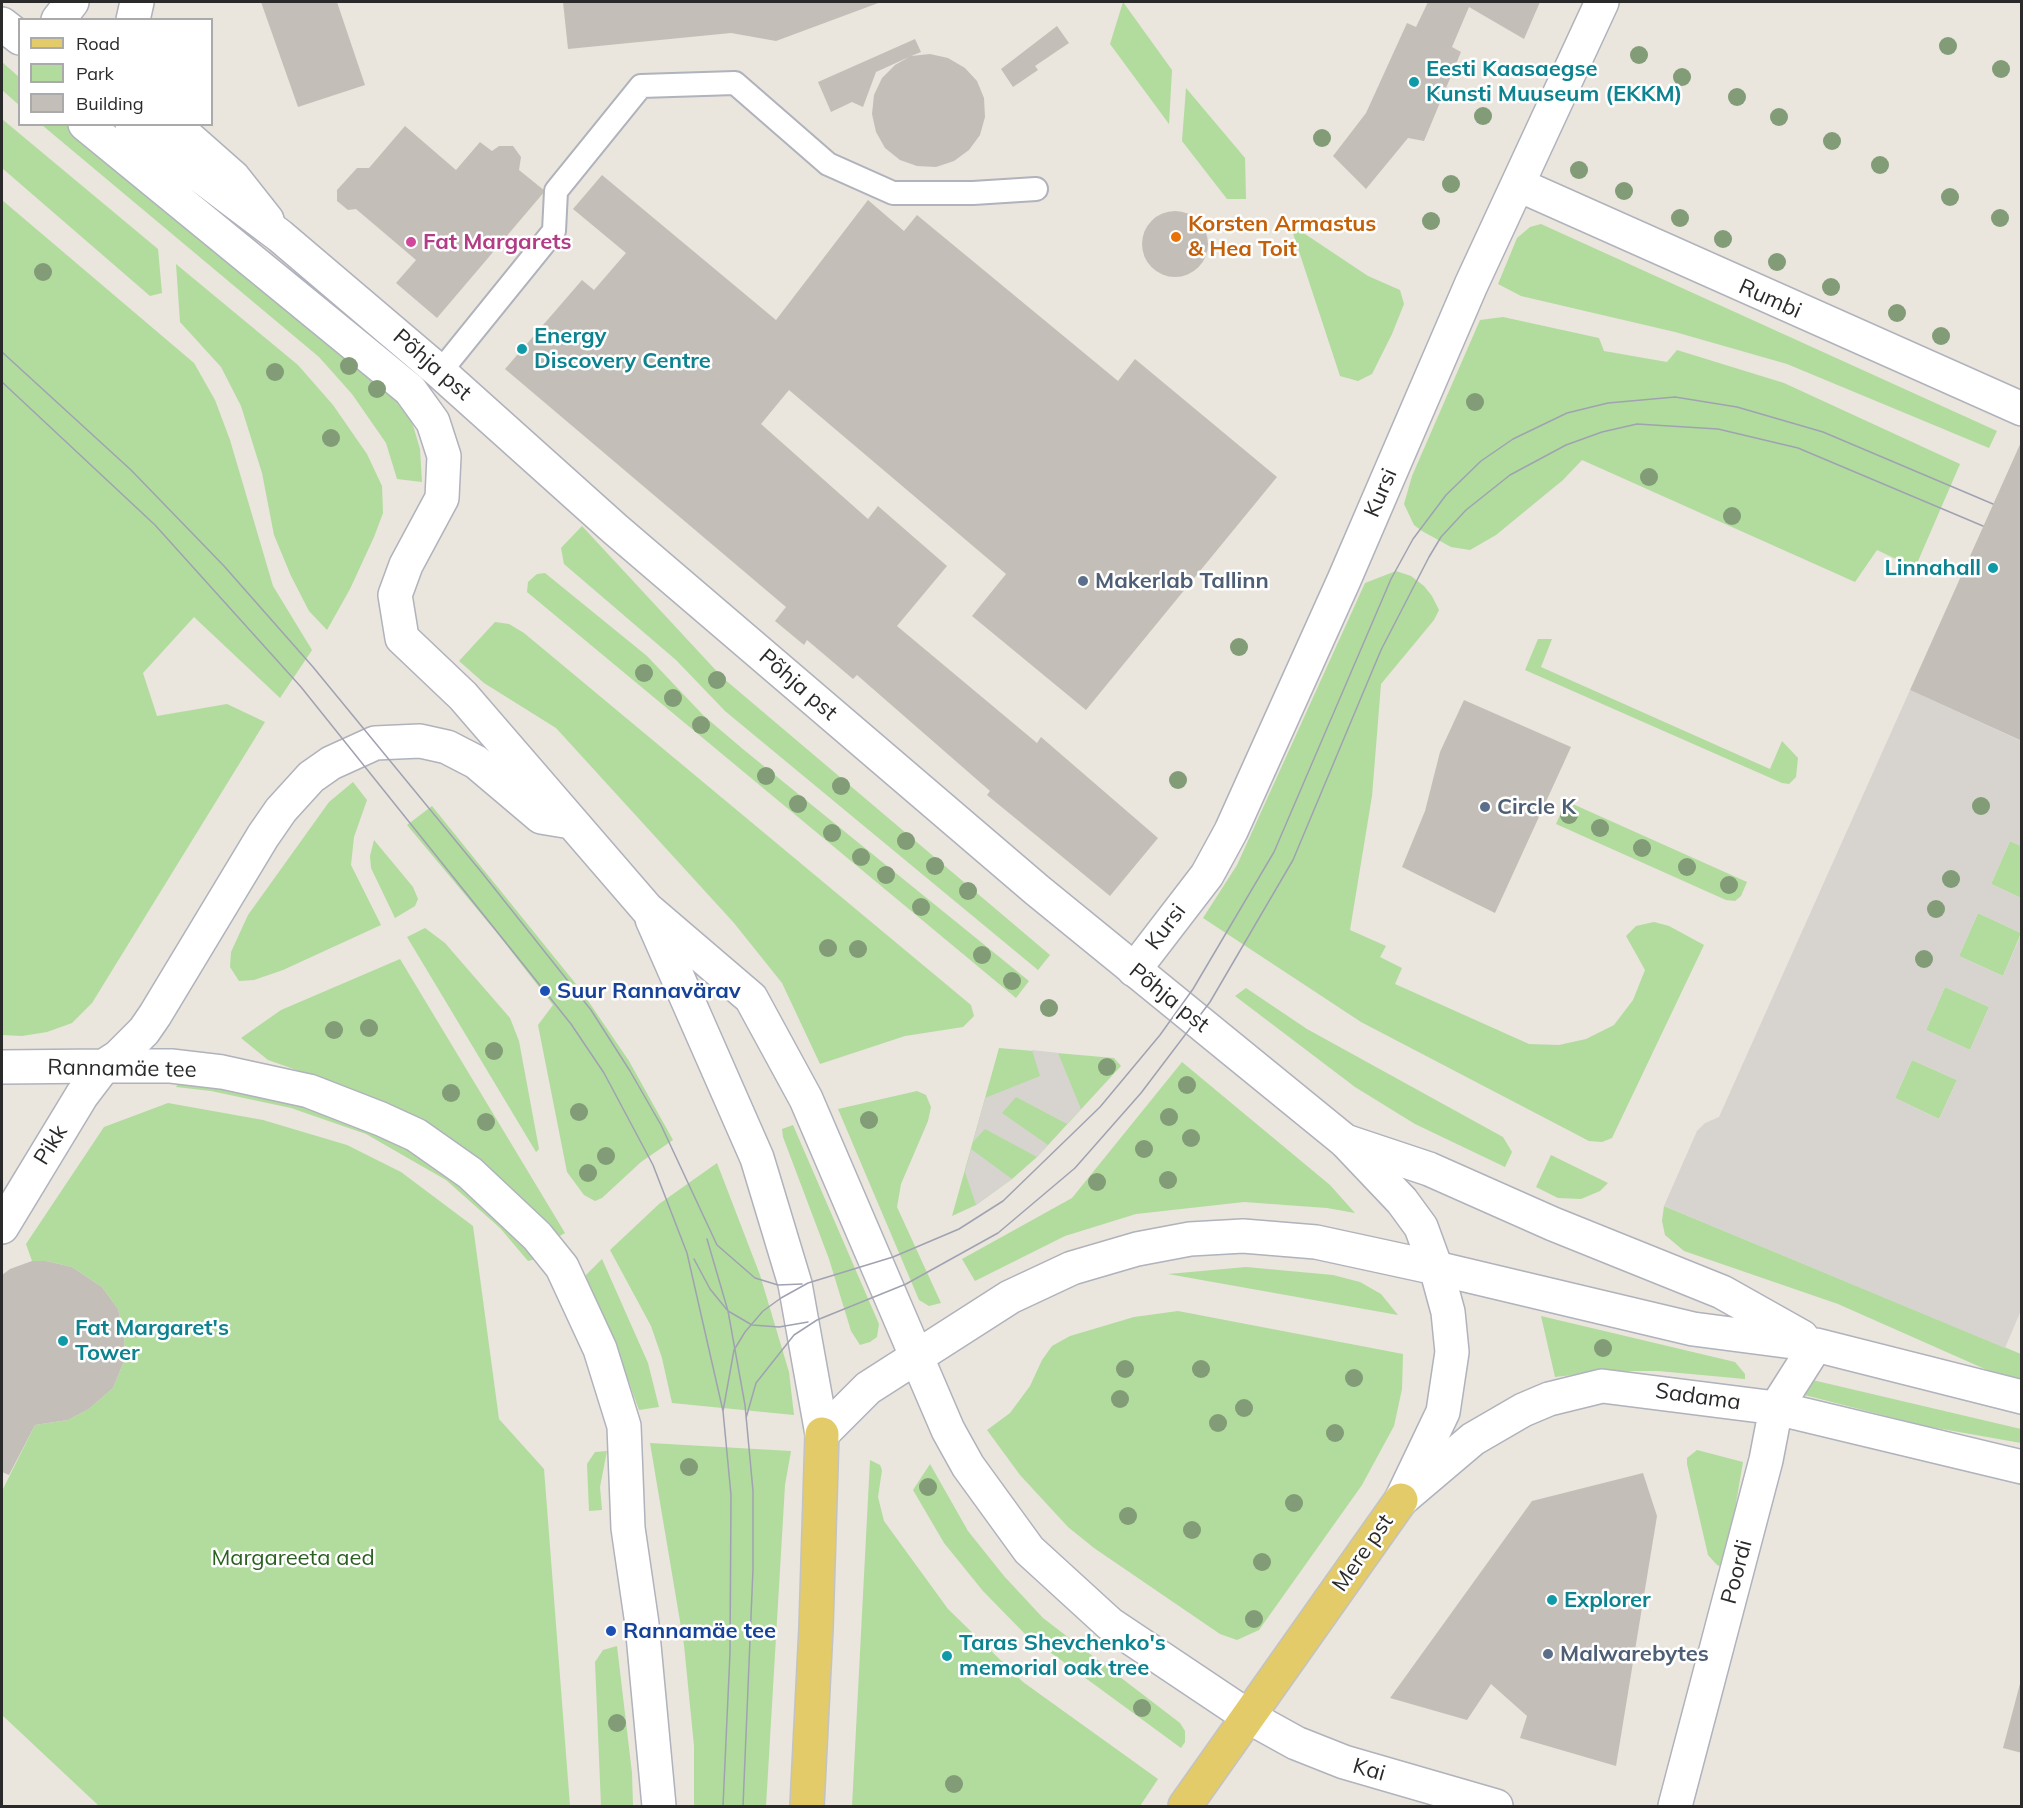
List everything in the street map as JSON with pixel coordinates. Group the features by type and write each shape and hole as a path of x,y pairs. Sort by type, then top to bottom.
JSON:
{"main road":[{"path":"59,18 72,2"},
{"path":"133,18 137,2"},
{"name":"Kursi","path":"1134,970 1207,875 1231,831 1344,580 1471,285 1602,2"},
{"path":"2,24 18,37"},
{"path":"87,126 410,390 433,422 444,456 442,498 406,566 395,595 402,638 463,696 647,909 761,1168 795,1284 822,1434 816,1628 807,1806"},
{"name":"Põhja pst","path":"135,126 280,236 441,372 615,529 1019,875 1345,1141 1402,1201 1421,1227 1436,1268"},
{"path":"175,126 233,177 280,236"},
{"name":"Rumbi","path":"1519,185 2022,409"},
{"path":"104,1066 118,1057 144,1031 263,836 311,777 331,763 375,743 420,741 447,747 476,762 541,817 575,823"},
{"name":"Kai","path":"647,909 751,998 806,1099 948,1430 968,1466 1029,1550 1110,1624 1249,1717 1296,1743 1344,1762 1496,1806"},
{"name":"Rannamäe tee","path":"2,1067 171,1065 222,1072 309,1091 381,1119 416,1136 470,1173 521,1220 562,1267 600,1349 624,1426 628,1528 642,1624 659,1806"},
{"name":"Pikk","path":"2,1227 82,1095 104,1066"},
{"path":"1345,1141 1429,1169 1553,1224 1722,1292 1816,1345"},
{"path":"822,1434 868,1388 1010,1297 1072,1268 1137,1249 1190,1239 1243,1236 1316,1242 1693,1329 1816,1345 2022,1397"},
{"name":"Mere pst","path":"1185,1806 1401,1500 1443,1412 1452,1352 1448,1312 1436,1268"},
{"name":"Poordi","path":"1676,1806 1766,1460 1776,1408 1816,1345"},
{"name":"Sadama","path":"1401,1500 1473,1439 1523,1410 1549,1399 1602,1386 1776,1408 2022,1467"}],"lane":[{"path":"441,372 554,231 556,191 641,86 735,83 828,164 893,193 972,194 1036,189"}],"green space":[{"path":"1123,2 1172,70 1169,124 1110,44"},
{"path":"2,62 18,76 18,104 2,90"},
{"path":"1186,88 1245,158 1246,199 1227,199 1182,141"},
{"path":"2,119 158,249 162,293 150,296 2,168"},
{"path":"43,126 77,126 401,402 412,422 420,449 422,482 397,479 386,443 352,394 319,357"},
{"path":"2,200 194,363 215,400 230,440 273,586 312,650 280,698 194,617 143,673 157,716 227,704 265,722 92,1003 72,1023 47,1032 22,1036 2,1035"},
{"path":"1290,224 1368,276 1400,290 1404,304 1392,334 1372,374 1358,381 1340,376"},
{"path":"1541,224 1997,431 1989,448 1787,364 1675,332 1521,296 1498,284 1517,238 1530,227"},
{"path":"176,264 298,365 333,405 367,454 382,486 383,513 374,537 350,589 327,630 309,611 274,535 262,473 241,406 221,367 180,322"},
{"path":"1503,317 1599,338 1604,351 1667,362 1677,350 1784,383 1960,464 1915,568 1877,550 1855,582 1582,460 1563,480 1496,535 1470,550 1451,547 1422,531 1414,525 1404,504 1412,476 1480,320"},
{"path":"582,526 723,678 1050,955 1038,970 725,711 676,660 564,564 561,548"},
{"path":"1396,571 1411,576 1424,586 1439,610 1434,620 1381,684 1372,796 1350,930 1386,946 1380,957 1402,968 1395,984 1529,1044 1559,1045 1586,1039 1614,1025 1633,1000 1645,970 1626,936 1636,926 1654,922 1669,926 1704,945 1612,1138 1602,1142 1589,1141 1361,1022 1203,918 1237,865 1365,583"},
{"path":"545,573 647,656 704,716 744,750 1029,981 1016,998 527,592 528,582 537,574"},
{"path":"495,622 509,624 524,633 971,1005 974,1016 963,1027 905,1036 820,1064 782,983 734,923 556,728 484,683 459,661"},
{"path":"1538,639 1552,639 1541,667 1770,769 1782,741 1798,758 1796,777 1789,784 1782,783 1525,670"},
{"path":"353,782 367,800 354,837 351,865 381,925 283,970 254,980 239,981 230,967 231,952 248,915 329,802"},
{"path":"1566,801 1747,882 1741,896 1735,901 1726,900 1556,824"},
{"path":"432,806 580,989 629,1061 673,1140 641,1162 602,1198 595,1201 584,1195 567,1172 538,1025 553,1005 497,933 407,825"},
{"path":"374,840 413,887 418,899 415,906 395,918 371,868 370,856"},
{"path":"2010,841 2021,846 2021,898 1991,884"},
{"path":"1978,913 2021,933 2003,976 1959,956"},
{"path":"425,928 445,943 510,1018 519,1041 539,1149 536,1152 407,937"},
{"path":"400,959 565,1233 558,1237 497,1177 400,1110 359,1092 268,1060 241,1038 281,1010"},
{"path":"1945,987 1989,1007 1970,1050 1926,1030"},
{"path":"1246,988 1307,1029 1503,1137 1512,1152 1505,1167 1415,1124 1355,1087 1235,996"},
{"path":"999,1048 1114,1058 1121,1066 1037,1157 1012,1179 976,1205 952,1216"},
{"path":"1912,1060 1957,1080 1939,1119 1895,1098"},
{"path":"1182,1062 1330,1185 1355,1213 1327,1208 1244,1202 1136,1214 1065,1236 975,1281 962,1259 1072,1198"},
{"path":"180,1080 256,1092 341,1116 417,1152 481,1199 536,1259 528,1261 500,1228 446,1180 366,1134 291,1108 211,1091 176,1087"},
{"path":"917,1091 926,1095 931,1107 928,1121 901,1184 897,1207 941,1303 929,1306 919,1300 838,1109"},
{"name":"Margareeta aed","path":"168,1103 263,1120 347,1145 401,1172 473,1226 499,1419 544,1469 570,1806 99,1806 2,1715 2,1491 35,1425 68,1420 89,1409 113,1388 125,1359 124,1335 118,1309 102,1287 72,1267 46,1261 32,1261 26,1244 104,1127"},
{"path":"793,1125 879,1324 877,1337 870,1342 860,1345 851,1331 829,1259 783,1137 782,1129"},
{"path":"1551,1155 1608,1183 1600,1191 1581,1199 1558,1198 1536,1187"},
{"path":"717,1163 760,1275 789,1372 794,1415 672,1403 662,1358 651,1326 610,1250 659,1204"},
{"path":"1664,1206 2021,1354 2021,1385 1838,1304 1684,1251 1665,1235 1662,1221"},
{"path":"602,1259 648,1363 659,1407 639,1410 611,1334 584,1277"},
{"path":"1246,1267 1333,1275 1360,1282 1381,1294 1398,1315 1168,1274"},
{"path":"1178,1311 1403,1354 1402,1389 1394,1426 1362,1485 1259,1630 1237,1640 1220,1634 1094,1548 1068,1527 1020,1475 987,1430 1010,1413 1030,1386 1042,1360 1052,1346 1070,1336 1134,1317"},
{"path":"1541,1316 1735,1362 1745,1374 1745,1379 1658,1371 1607,1371 1555,1377"},
{"path":"1804,1378 2021,1429 2021,1443 1925,1426 1789,1391"},
{"path":"650,1443 791,1451 785,1485 766,1806 694,1806 694,1746 684,1645"},
{"path":"1697,1450 1743,1462 1725,1568 1717,1565 1708,1555 1687,1464 1687,1458"},
{"path":"607,1451 600,1487 602,1510 589,1511 587,1464 595,1452"},
{"path":"870,1460 880,1465 882,1470 878,1497 884,1521 948,1609 1023,1682 1158,1779 1140,1806 852,1806"},
{"path":"930,1464 968,1531 1004,1576 1043,1618 1180,1723 1185,1731 1185,1742 1181,1748 1024,1633 983,1591 944,1543 913,1490"},
{"path":"617,1646 632,1773 633,1806 601,1806 595,1662 603,1650"}],"shaded area":[{"path":"1910,690 2021,741 2021,846 2010,841 1991,884 2021,898 2021,933 1978,913 1959,956 2003,976 2021,934 2022,1308 2005,1348 1664,1206 1697,1131 1705,1123 1719,1117","holes":["1945,987 1989,1007 1970,1050 1926,1030","1912,1060 1957,1080 1939,1119 1895,1098"]},
{"path":"1032,1050 1058,1053 1081,1109 1067,1124 1016,1097 1002,1113 1048,1145 1037,1157 985,1129 973,1142 985,1098 1040,1076"},
{"path":"971,1149 1012,1179 976,1205 965,1172"}],"building":[{"path":"261,2 337,2 365,85 298,107"},
{"path":"563,2 881,2 776,41 731,33 568,49"},
{"name":"Eesti Kaasaegse Kunsti Muuseum (EKKM)","path":"1428,2 1540,2 1524,39 1469,7 1452,47 1461,52 1424,141 1408,138 1366,189 1333,156 1366,113 1407,23 1416,27"},
{"path":"1057,26 1069,43 1035,66 1038,70 1013,87 1001,69"},
{"path":"915,39 921,52 911,56 930,54 948,58 965,68 977,81 984,98 985,117 980,135 969,150 954,161 936,167 917,166 900,160 885,148 876,132 872,114 874,95 882,78 895,65 909,57 876,72 863,107 852,102 831,112 818,82"},
{"path":"405,126 456,170 480,142 492,151 499,146 513,146 521,157 519,170 545,191 437,318 396,283 416,260 356,209 348,210 337,201 337,190 357,168 369,168"},
{"path":"602,175 776,320 868,200 904,231 917,215 1118,381 1135,359 1277,477 1086,710 972,616 1006,574 789,390 761,424 868,519 878,506 947,566 897,626 1037,743 1041,737 1158,838 1110,896 987,795 990,791 857,675 853,679 807,640 804,645 775,621 786,607 505,369 582,280 594,290 626,253 573,209"},
{"path":"1175,211 1188,214 1198,221 1205,231 1208,244 1205,257 1198,267 1188,274 1175,277 1162,274 1152,267 1145,257 1142,244 1145,231 1152,221 1162,214"},
{"name":"Linnahall","path":"2022,440 2022,741 1910,690"},
{"name":"Circle K","path":"1464,700 1571,747 1495,913 1402,867 1425,811 1440,752"},
{"name":"Fat Margaret's Tower","path":"32,1261 46,1261 72,1267 102,1287 118,1309 124,1335 125,1359 113,1388 89,1409 68,1420 35,1425 9,1475 2,1472 2,1275 10,1269"},
{"name":"Explorer","path":"1643,1473 1657,1516 1616,1766 1520,1738 1527,1716 1491,1684 1467,1720 1390,1698 1532,1501"},
{"path":"2022,1680 2022,1753 2003,1748"}],"tram line":[{"path":"2,352 131,470 224,566 313,667 483,874 591,1010 630,1071 661,1125 717,1245 755,1278 778,1285 802,1284"},
{"path":"2,382 155,525 301,687 571,1024 604,1073 653,1165 687,1253 723,1411 731,1495 730,1653 723,1806"},
{"path":"723,1411 734,1350 745,1332 763,1311 808,1283 893,1257 959,1229 1003,1201 1100,1107 1160,1035 1193,989 1274,852 1391,579 1413,539 1446,495 1481,461 1513,439 1567,413 1608,403 1675,397 1737,407 1823,432 1993,504"},
{"path":"746,1418 756,1383 794,1335 817,1320 906,1284 998,1233 1075,1168 1141,1093 1210,1002 1293,860 1381,650 1429,557 1441,537 1466,510 1510,475 1566,445 1602,432 1637,424 1718,429 1798,448 1983,526"},
{"path":"707,1239 728,1311 745,1405 753,1491 753,1569 743,1806"},
{"path":"694,1259 710,1289 728,1311 752,1325 779,1327 808,1322"}],"place":[{"name":"Eesti Kaasaegse Kunsti Muuseum (EKKM)","path":"1414,82"},
{"name":"Korsten Armastus & Hea Toit","path":"1176,237"},
{"name":"Fat Margarets","path":"411,242"},
{"name":"Energy Discovery Centre","path":"522,349"},
{"name":"Linnahall","path":"1993,568"},
{"name":"Makerlab Tallinn","path":"1083,581"},
{"name":"Circle K","path":"1485,807"},
{"name":"Suur Rannavärav","path":"545,991"},
{"name":"Fat Margaret's Tower","path":"63,1341"},
{"name":"Explorer","path":"1552,1600"},
{"name":"Rannamäe tee","path":"611,1631"},
{"name":"Malwarebytes","path":"1548,1654"},
{"name":"Taras Shevchenko's memorial oak tree","path":"947,1656"}]}
